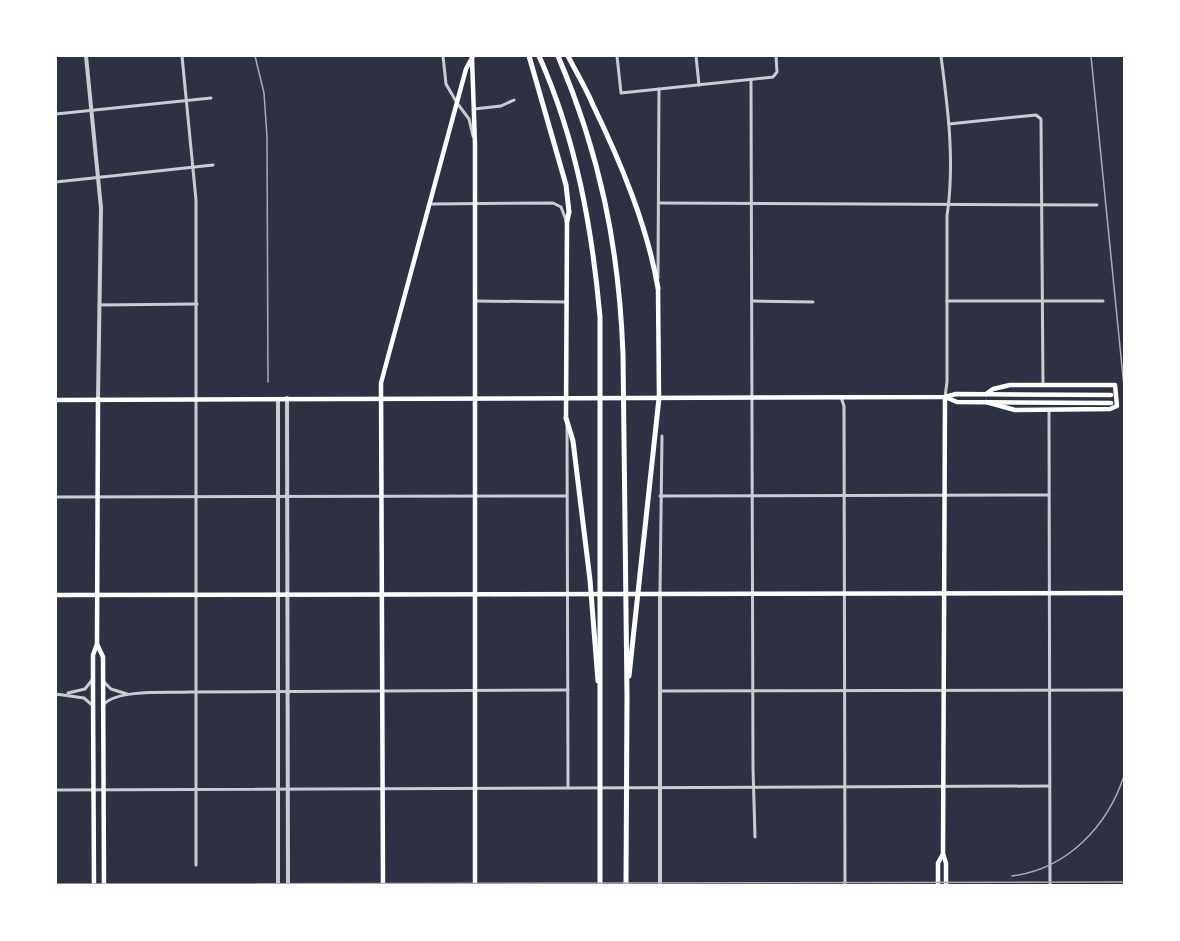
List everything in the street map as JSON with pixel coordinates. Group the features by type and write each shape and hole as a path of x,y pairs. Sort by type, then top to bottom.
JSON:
{"highway":[{"path":"529,56 566,186 569,212 567,221"},
{"path":"539,56 572,146 594,254 599,308 601,371 599,885"},
{"path":"558,56 589,137 605,197 618,282 624,420 627,695 626,885"},
{"path":"568,56 596,111 624,175 651,253 658,288"},
{"path":"627,695 658,398"},
{"path":"567,418 573,441 588,566 600,700"}],"main road":[{"path":"383,885 381,383 466,69 473,57"},
{"path":"473,57 475,885"},
{"path":"567,221 567,418"},
{"path":"658,288 658,398"},
{"path":"986,394 993,389 1010,385 1117,386 1117,406 1115,408 1008,409 986,402"},
{"path":"56,400 1111,395"},
{"path":"945,397 957,402 1111,403"},
{"path":"945,397 943,854 946,863 946,885"},
{"path":"94,885 93,655 97,644 98,399"},
{"path":"56,595 1125,593"},
{"path":"97,644 103,657 104,885"},
{"path":"938,885 938,864 943,854"}],"street":[{"path":"86,56 101,208 98,399"},
{"path":"182,56 196,200 198,692 196,865"},
{"path":"443,56 446,84 469,119 475,144"},
{"path":"617,56 621,93 773,77 777,74 776,56"},
{"path":"696,56 699,85"},
{"path":"941,56 949,124 945,397"},
{"path":"751,80 755,837"},
{"path":"658,288 659,89"},
{"path":"56,114 211,98"},
{"path":"474,108 501,106 514,100"},
{"path":"949,124 1040,117 1042,120 1043,385"},
{"path":"56,182 213,165"},
{"path":"431,204 553,203 561,207 567,221"},
{"path":"659,203 1097,205"},
{"path":"475,301 567,302"},
{"path":"752,301 813,302"},
{"path":"947,301 1102,301"},
{"path":"99,305 197,304"},
{"path":"841,397 844,406 845,885"},
{"path":"278,398 278,885"},
{"path":"287,398 288,885"},
{"path":"1049,410 1050,885"},
{"path":"567,418 568,788"},
{"path":"660,885 662,436"},
{"path":"660,496 1049,495"},
{"path":"56,497 567,496"},
{"path":"66,694 85,689 93,677"},
{"path":"102,680 111,689 129,694"},
{"path":"102,707 109,699 129,694 568,690"},
{"path":"660,692 1125,690"},
{"path":"56,693 86,699 93,707"},
{"path":"56,790 1049,786"}],"railway":[{"path":"255,56 264,93 267,137 268,382"},
{"path":"1091,56 1124,387"},
{"path":"1012,876 1050,865 1067,855 1082,842 1107,812 1124,776"},
{"path":"56,884 1124,882"}]}
